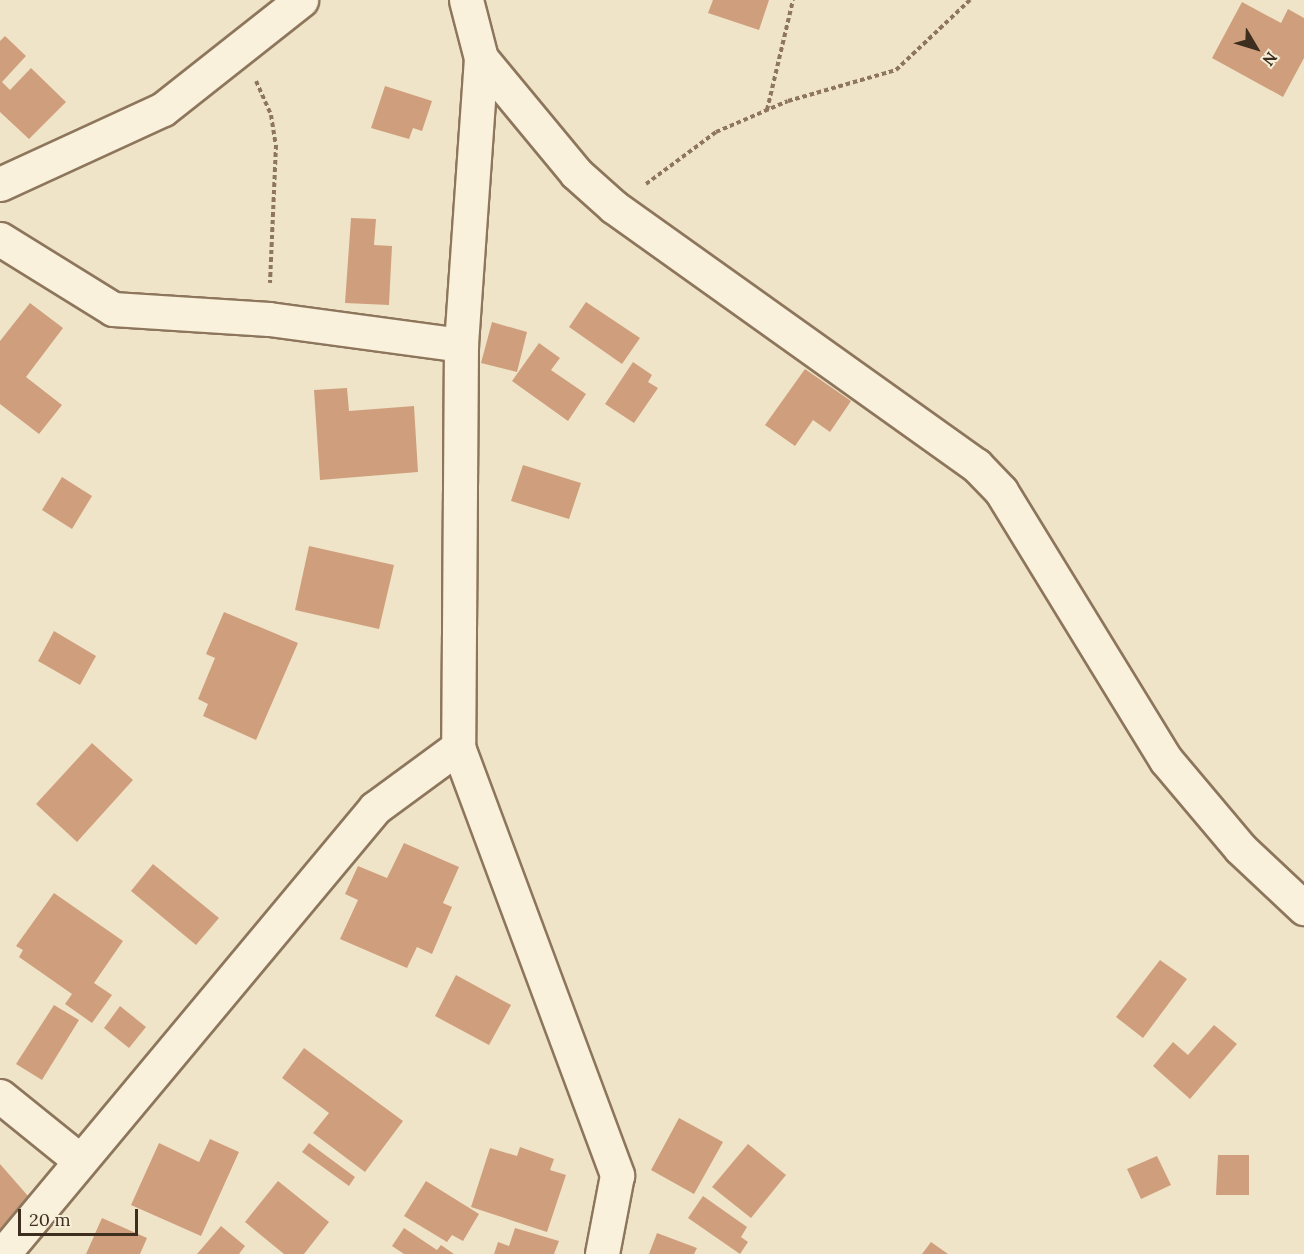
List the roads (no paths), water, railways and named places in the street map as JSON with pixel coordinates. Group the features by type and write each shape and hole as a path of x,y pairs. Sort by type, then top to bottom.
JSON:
{"street":[{"path":"0,184 163,109 239,52 301,0"},
{"path":"466,0 482,58 461,345 458,747 617,1175 602,1254"},
{"path":"482,58 537,130 614,207 976,465 1001,491 1166,760 1240,848 1304,908"},
{"path":"0,240 113,309 269,319 461,345"},
{"path":"3,1254 78,1159 375,808 458,747"},
{"path":"0,1096 78,1159"}]}
